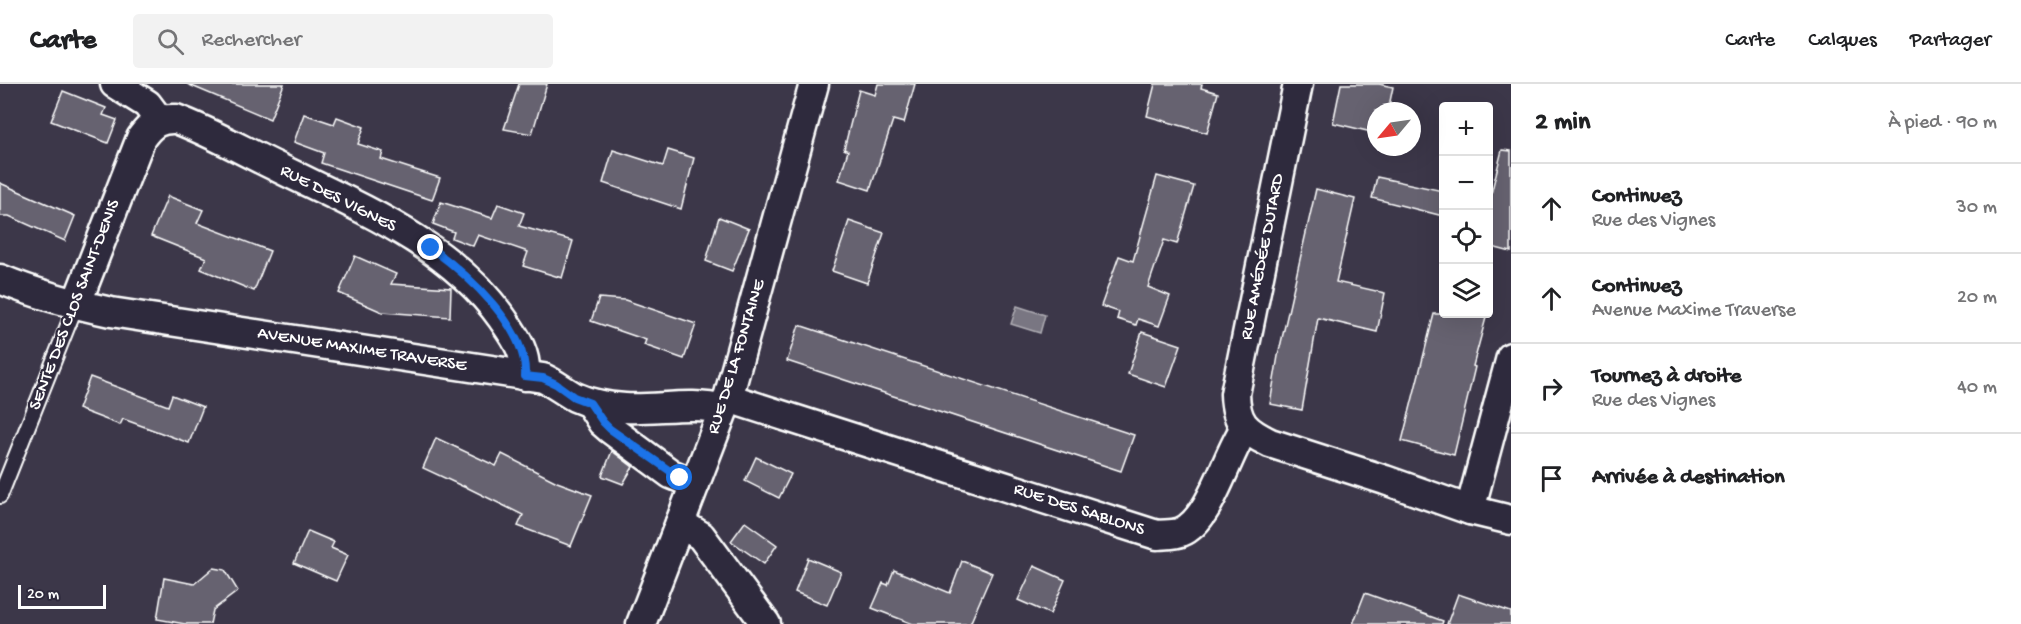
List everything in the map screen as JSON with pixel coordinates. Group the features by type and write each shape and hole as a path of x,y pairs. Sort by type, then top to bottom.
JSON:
{"street":[{"path":"115,84 147,104 159,120"},
{"name":"RUE DE LA FONTAINE","path":"640,624 725,404 814,84"},
{"name":"RUE AMÉDÉE DUTARD","path":"1245,428 1236,408 1235,394 1298,84"},
{"name":"RUE DES VIGNES","path":"159,120 176,119 185,122 359,207 431,248 452,263 494,306 523,350 526,363 525,376"},
{"name":"SENTE DES CLOS SAINT-DENIS","path":"76,305 141,138 159,120"},
{"name":"AVENUE MAXIME TRAVERSE","path":"0,279 27,291 111,312 543,378 574,397 590,403 625,408 708,407 725,404"},
{"path":"1470,510 1511,357"},
{"path":"590,403 610,429 671,474 695,484"},
{"name":"RUE DES SABLONS","path":"725,404 1157,535 1180,533 1193,525 1202,514 1236,441 1245,428"},
{"path":"1245,428 1270,443 1470,510 1511,520"},
{"path":"680,523 702,536 766,624"}],"lane":[{"name":"SENTE DES CLOS SAINT-DENIS","path":"0,496 76,305"}],"shaded area":[{"path":"1017,306 1045,315 1040,333 1011,324"}],"building":[{"path":"187,84 284,84 270,119"},
{"path":"519,84 547,84 532,134 504,129"},
{"path":"878,84 915,84 904,123 893,120 870,190 839,180 848,151 844,149 859,90 875,95"},
{"path":"1155,84 1202,84 1201,88 1218,93 1207,133 1147,116"},
{"path":"1341,84 1379,84 1393,87 1390,102 1367,102 1367,131 1333,123"},
{"path":"63,91 106,108 103,115 117,120 108,143 51,121"},
{"path":"304,114 334,124 337,117 364,127 358,144 383,152 381,159 440,178 432,200 321,163 324,153 294,142"},
{"path":"613,150 663,166 668,150 694,158 681,209 603,183"},
{"path":"1502,150 1511,151 1511,252 1493,247 1493,186"},
{"path":"1157,176 1194,186 1177,244 1164,240 1148,287 1170,296 1159,326 1138,319 1136,325 1117,319 1119,312 1101,306 1119,256 1133,261"},
{"path":"1377,177 1439,190 1439,215 1372,198"},
{"path":"0,183 75,216 65,241 9,216 0,216"},
{"path":"1316,189 1355,199 1336,282 1385,293 1377,332 1318,318 1302,410 1270,404 1278,356"},
{"path":"168,196 203,210 197,223 270,251 254,291 201,269 206,258 151,236"},
{"path":"441,202 492,218 498,204 524,213 519,226 573,241 562,278 523,266 528,252 478,235 473,246 452,238 454,232 433,224"},
{"path":"719,217 749,229 732,271 706,261"},
{"path":"849,221 884,233 867,283 832,271"},
{"path":"355,256 396,274 391,284 451,288 450,317 382,312 339,293"},
{"path":"599,298 625,300 696,324 684,359 644,345 646,340 591,321"},
{"path":"1434,314 1439,314 1439,318 1486,318 1454,455 1402,441"},
{"path":"799,325 1134,435 1121,471 787,361"},
{"path":"1142,332 1181,345 1166,387 1128,374"},
{"path":"90,377 168,406 172,395 203,407 189,443 123,419 120,425 78,409"},
{"path":"436,438 496,466 502,454 557,482 592,495 571,546 518,526 523,515 423,468"},
{"path":"612,451 633,467 623,484 602,476"},
{"path":"756,457 791,474 779,498 745,481"},
{"path":"745,522 777,545 764,564 731,541"},
{"path":"308,531 334,542 331,548 348,555 336,581 294,563"},
{"path":"808,558 841,572 827,605 795,592"},
{"path":"962,561 992,573 970,624 913,624 872,608 883,583 888,585 894,570 950,593"},
{"path":"1034,566 1065,580 1050,614 1018,600"},
{"path":"213,568 225,570 238,591 213,610 210,624 185,624 157,619 164,578 194,584"},
{"path":"1365,593 1443,621 1442,624 1353,624"},
{"path":"1458,594 1511,612 1511,624 1447,624"}],"route":[{"path":"431,248 452,263 494,306 523,350 526,363 525,376 543,378 574,397 590,403 610,429 671,474 680,478"}]}
